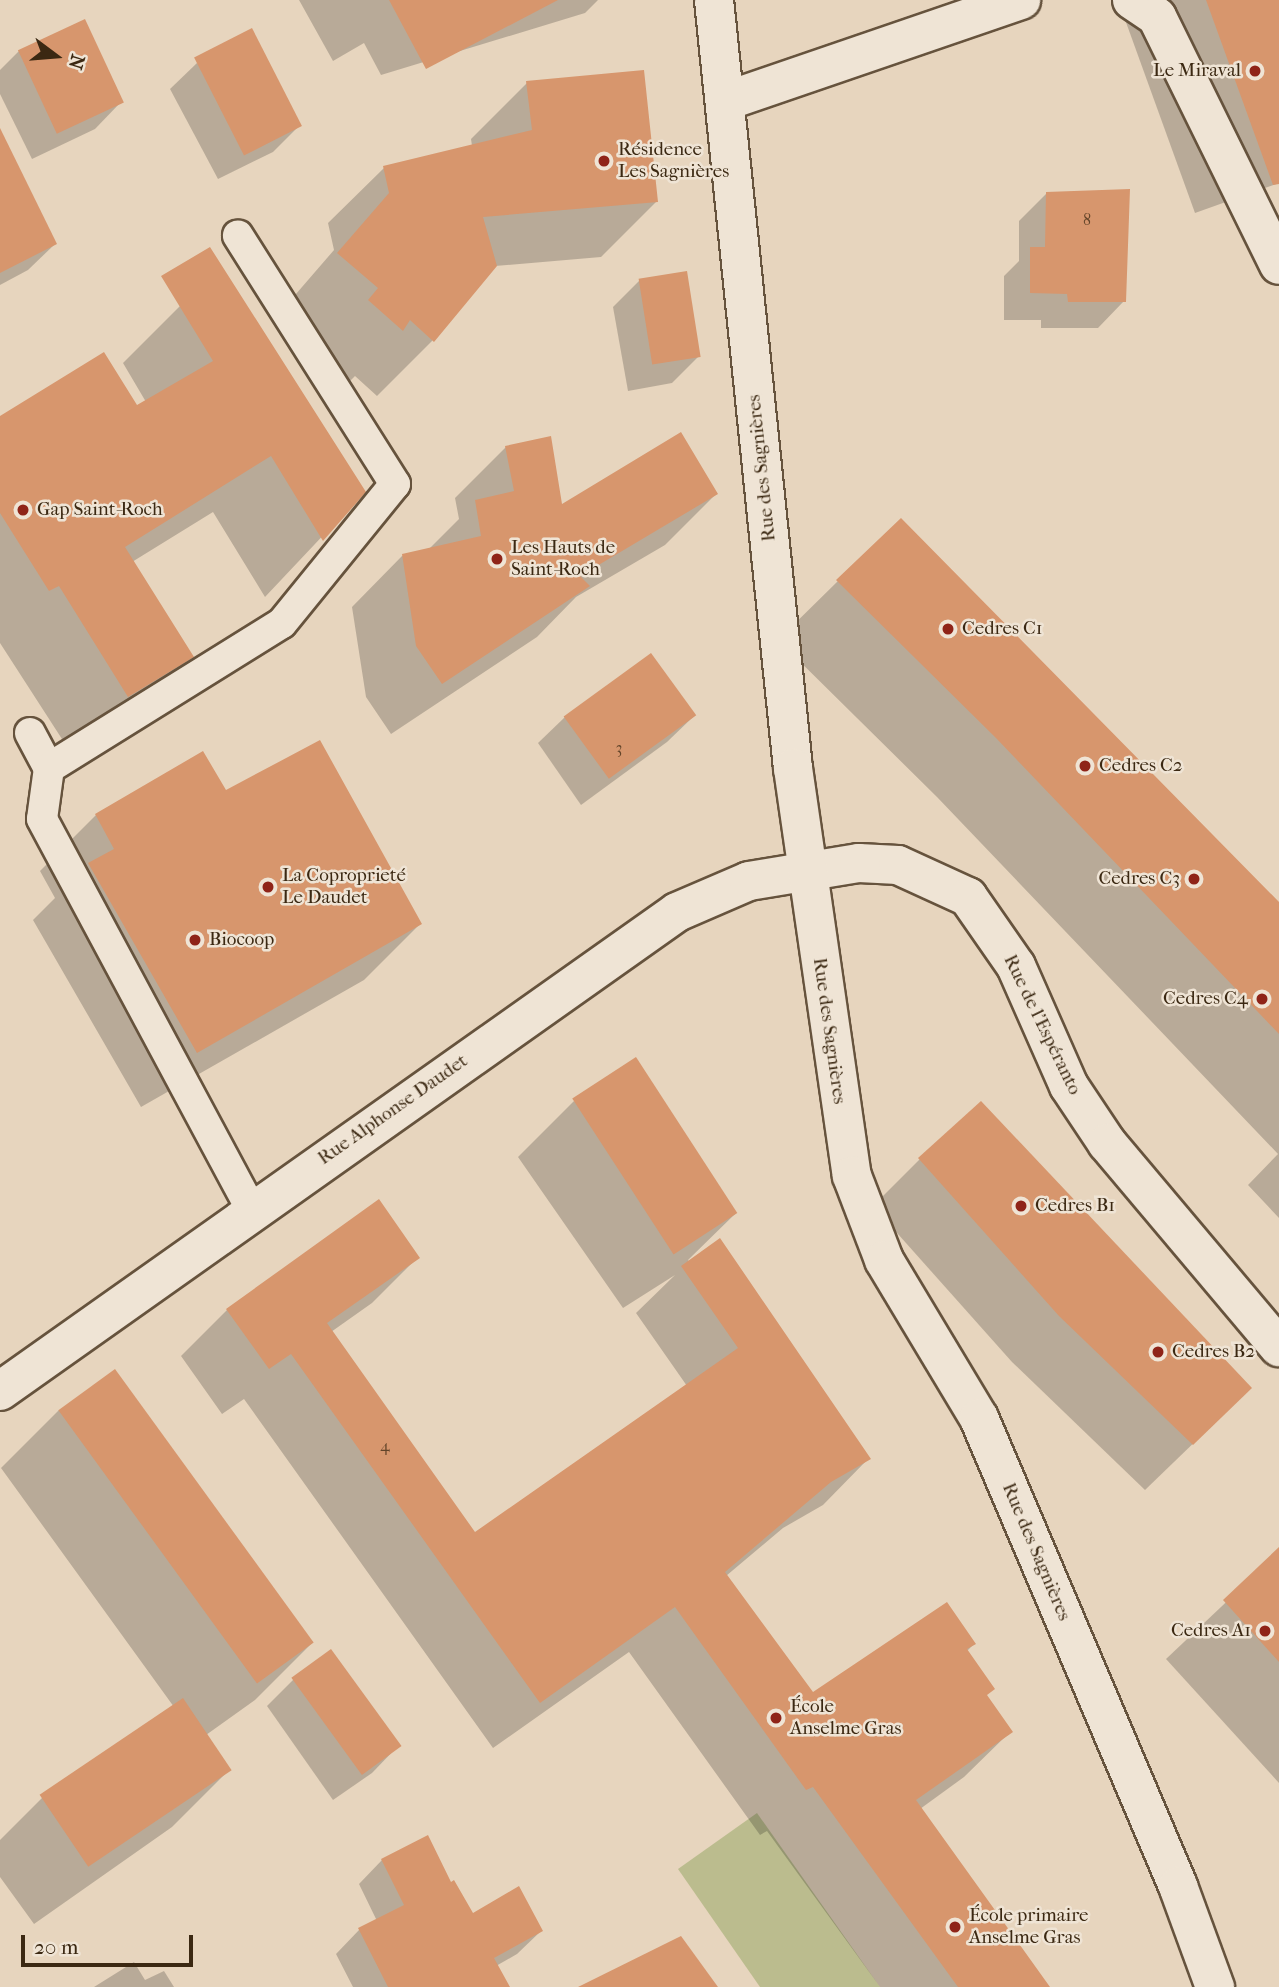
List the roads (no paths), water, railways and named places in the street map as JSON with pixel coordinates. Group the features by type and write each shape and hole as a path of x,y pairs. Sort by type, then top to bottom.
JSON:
{"street":[{"name":"Rue des Sagnières","path":"714,0 806,869 852,1176 866,1220 884,1260 979,1418 1178,1886 1215,1987"},
{"path":"726,101 1021,0"},
{"path":"1132,0 1157,16 1279,265"},
{"name":"Rue de l'Espéranto","path":"806,869 898,865 968,897 1016,966 1069,1086 1107,1143 1279,1347"},
{"name":"Rue Alphonse Daudet","path":"0,1391 251,1209 677,912 749,881 806,869"}],"lane":[{"path":"48,768 282,622 395,484 238,236"},
{"path":"30,733 48,768 42,819 251,1209"}],"place":[{"name":"Le Miraval","path":"1255,71"},
{"name":"Résidence Les Sagnières","path":"604,161"},
{"name":"Gap Saint-Roch","path":"23,510"},
{"name":"Les Hauts de Saint-Roch","path":"497,559"},
{"name":"Cedres C1","path":"948,629"},
{"name":"Cedres C2","path":"1085,766"},
{"name":"Cedres C3","path":"1194,879"},
{"name":"La Coproprieté Le Daudet","path":"268,887"},
{"name":"Biocoop","path":"195,940"},
{"name":"Cedres C4","path":"1262,999"},
{"name":"Cedres B1","path":"1021,1206"},
{"name":"Cedres B2","path":"1158,1352"},
{"name":"Cedres A1","path":"1265,1631"},
{"name":"École Anselme Gras","path":"776,1718"},
{"name":"École primaire Anselme Gras","path":"955,1927"}]}
